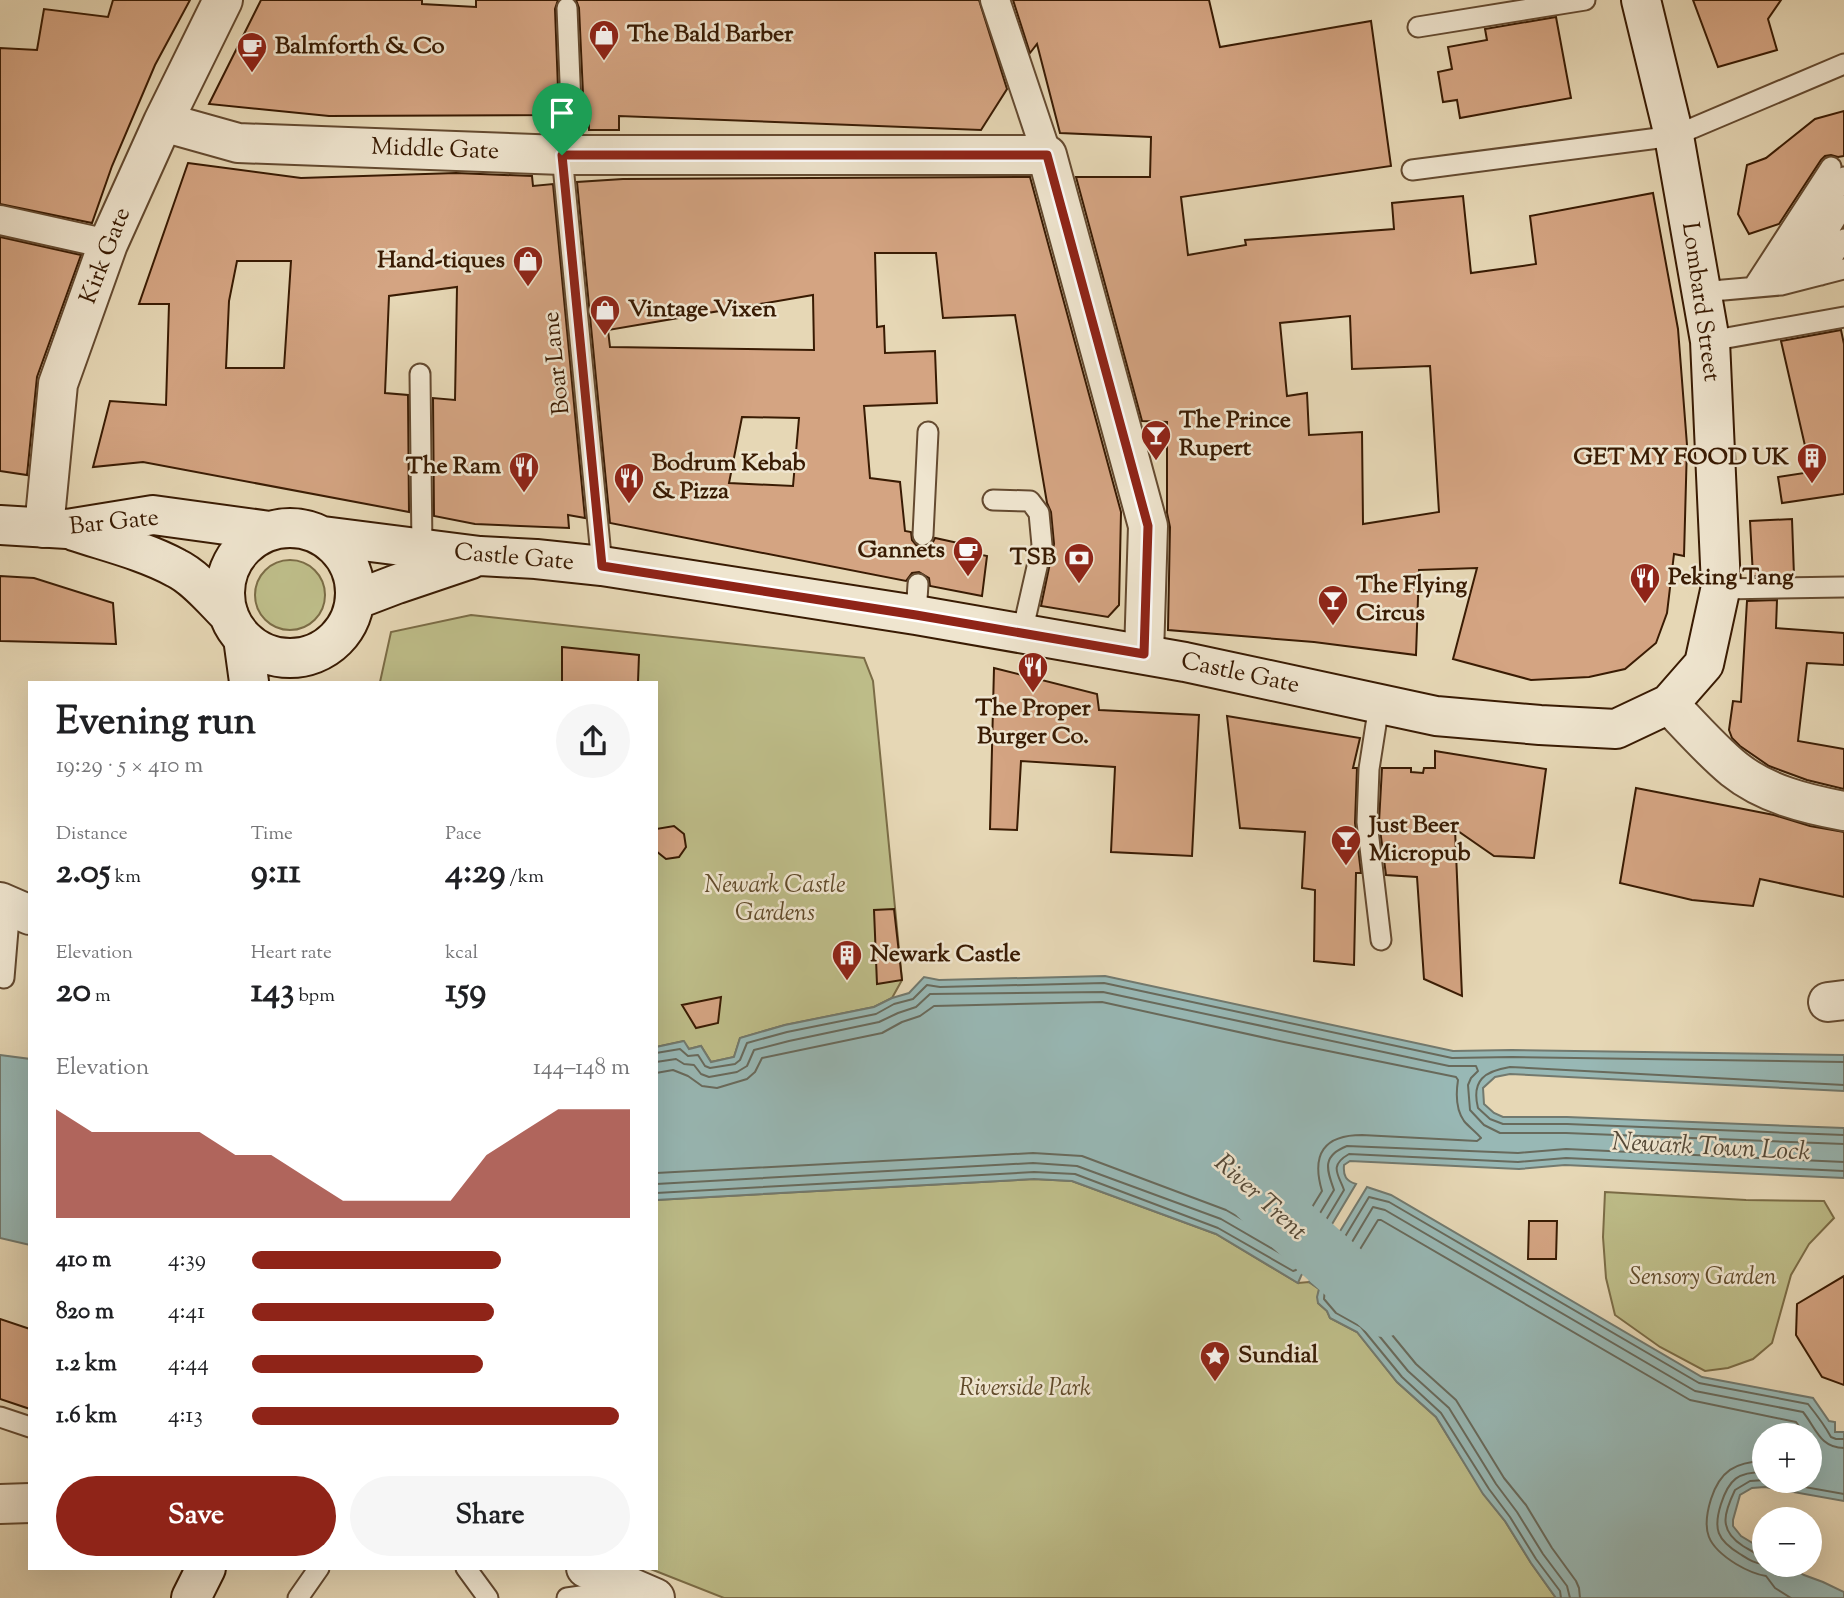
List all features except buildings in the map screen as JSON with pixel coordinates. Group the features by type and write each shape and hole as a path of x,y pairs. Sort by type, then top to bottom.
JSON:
{"main road":[{"name":"Kirk Gate","path":"56,529 58,384 108,244 163,122 223,0"},
{"name":"Lombard Street","path":"1616,729 1669,704 1704,664 1721,589 1710,341 1674,136 1641,0"},
{"name":"Middle Gate","path":"163,122 238,143 568,155 1047,155"},
{"path":"1047,155 1148,526 1144,654"},
{"name":"Bar Gate","path":"0,525 56,529 153,515 270,531"},
{"path":"56,529 178,568 204,590 236,626 259,650 278,657 299,658 315,667 350,619 355,600 354,581 348,563 337,547 323,536 306,529 288,528 270,531 251,540 237,555 228,574 225,595 236,626 249,681"},
{"name":"Castle Gate","path":"323,536 480,556 536,559 917,600 1022,633 1144,654 1436,716 1616,729"},
{"path":"355,600 480,556"},
{"path":"1669,704 1735,769 1774,793 1844,811"},
{"path":"0,1504 28,1503"},
{"path":"191,1598 205,1570"},
{"path":"591,1570 644,1593"}],"street":[{"path":"995,0 1047,155"},
{"path":"0,220 108,244"}],"lane":[{"path":"1418,27 1585,0"},
{"name":"Boar Lane","path":"567,8 568,155 602,566"},
{"path":"1412,170 1674,136 1844,64"},
{"path":"1754,287 1838,172"},
{"path":"1776,285 1838,172"},
{"path":"1799,280 1844,205"},
{"path":"1821,275 1844,239"},
{"path":"1701,292 1776,285 1843,269"},
{"path":"1710,341 1844,317"},
{"path":"420,374 422,548"},
{"path":"923,535 928,432"},
{"path":"993,500 1030,501 1039,513 1042,545 1022,633"},
{"path":"1721,589 1844,587"},
{"path":"1379,705 1369,769 1367,822 1381,940"},
{"path":"4,978 13,908"},
{"path":"0,1417 28,1426"},
{"path":"298,1598 318,1570"},
{"path":"467,1570 488,1598"},
{"path":"567,1598 644,1593"}],"green space":[{"path":"290,560 315,570 325,595 315,620 290,630 265,620 255,595 265,570"},
{"name":"Newark Castle Gardens","path":"471,615 864,658 873,681 902,980 892,998 874,1007 785,1025 740,1038 734,1057 711,1062 701,1046 689,1049 683,1041 658,1047 658,681 380,681 391,632"},
{"name":"Riverside Park","path":"1034,1179 1072,1181 1216,1234 1298,1283 1309,1282 1319,1289 1318,1303 1330,1318 1357,1332 1397,1382 1436,1417 1483,1493 1556,1598 724,1598 653,1570 658,1570 658,1200"},
{"name":"Sensory Garden","path":"1605,1192 1746,1200 1824,1201 1834,1218 1809,1244 1791,1275 1772,1343 1753,1359 1728,1368 1705,1371 1660,1347 1615,1315 1606,1278 1603,1237"}],"water":[{"name":"Newark Town Lock","path":"1105,976 1453,1051 1844,1055 1844,1091 1510,1074 1495,1077 1483,1088 1484,1104 1503,1117 1844,1128 1844,1178 1565,1165 1519,1169 1350,1161 1344,1165 1345,1175 1356,1184 1298,1283 1216,1234 1072,1181 1034,1179 658,1200 658,1047 684,1041 689,1049 701,1046 711,1062 734,1057 740,1038 785,1025 874,1007 909,993 924,977 939,980"},
{"path":"0,1055 28,1059 28,1245 0,1238"},
{"path":"1367,1187 1391,1195 1702,1377 1813,1398 1829,1421 1835,1422 1835,1432 1844,1432 1844,1501 1799,1493 1822,1493 1822,1423 1752,1423 1752,1488 1740,1495 1733,1526 1741,1536 1752,1543 1752,1577 1809,1577 1844,1592 1844,1598 1556,1598 1505,1521 1483,1494 1436,1417 1397,1382 1357,1332 1330,1318 1318,1303 1319,1289 1309,1282"}],"waterway":[{"name":"River Trent","path":"1257,1195 1383,1308"}],"place":[{"name":"The Bald Barber","path":"604,62"},
{"name":"Balmforth & Co","path":"252,74"},
{"name":"Hand-tiques","path":"528,288"},
{"name":"Vintage Vixen","path":"605,337"},
{"name":"The Prince Rupert","path":"1156,462"},
{"name":"GET MY FOOD UK","path":"1812,485"},
{"name":"The Ram","path":"524,494"},
{"name":"Bodrum Kebab & Pizza","path":"629,505"},
{"name":"Gannets","path":"968,578"},
{"name":"TSB","path":"1079,585"},
{"name":"Peking Tang","path":"1645,605"},
{"name":"The Flying Circus","path":"1333,627"},
{"name":"The Proper Burger Co.","path":"1033,694"},
{"name":"Just Beer Micropub","path":"1346,867"},
{"name":"Newark Castle","path":"847,982"},
{"name":"Sundial","path":"1215,1383"}],"route":[{"path":"562,155 1047,155 1148,526 1144,654 602,566 562,155"}]}
